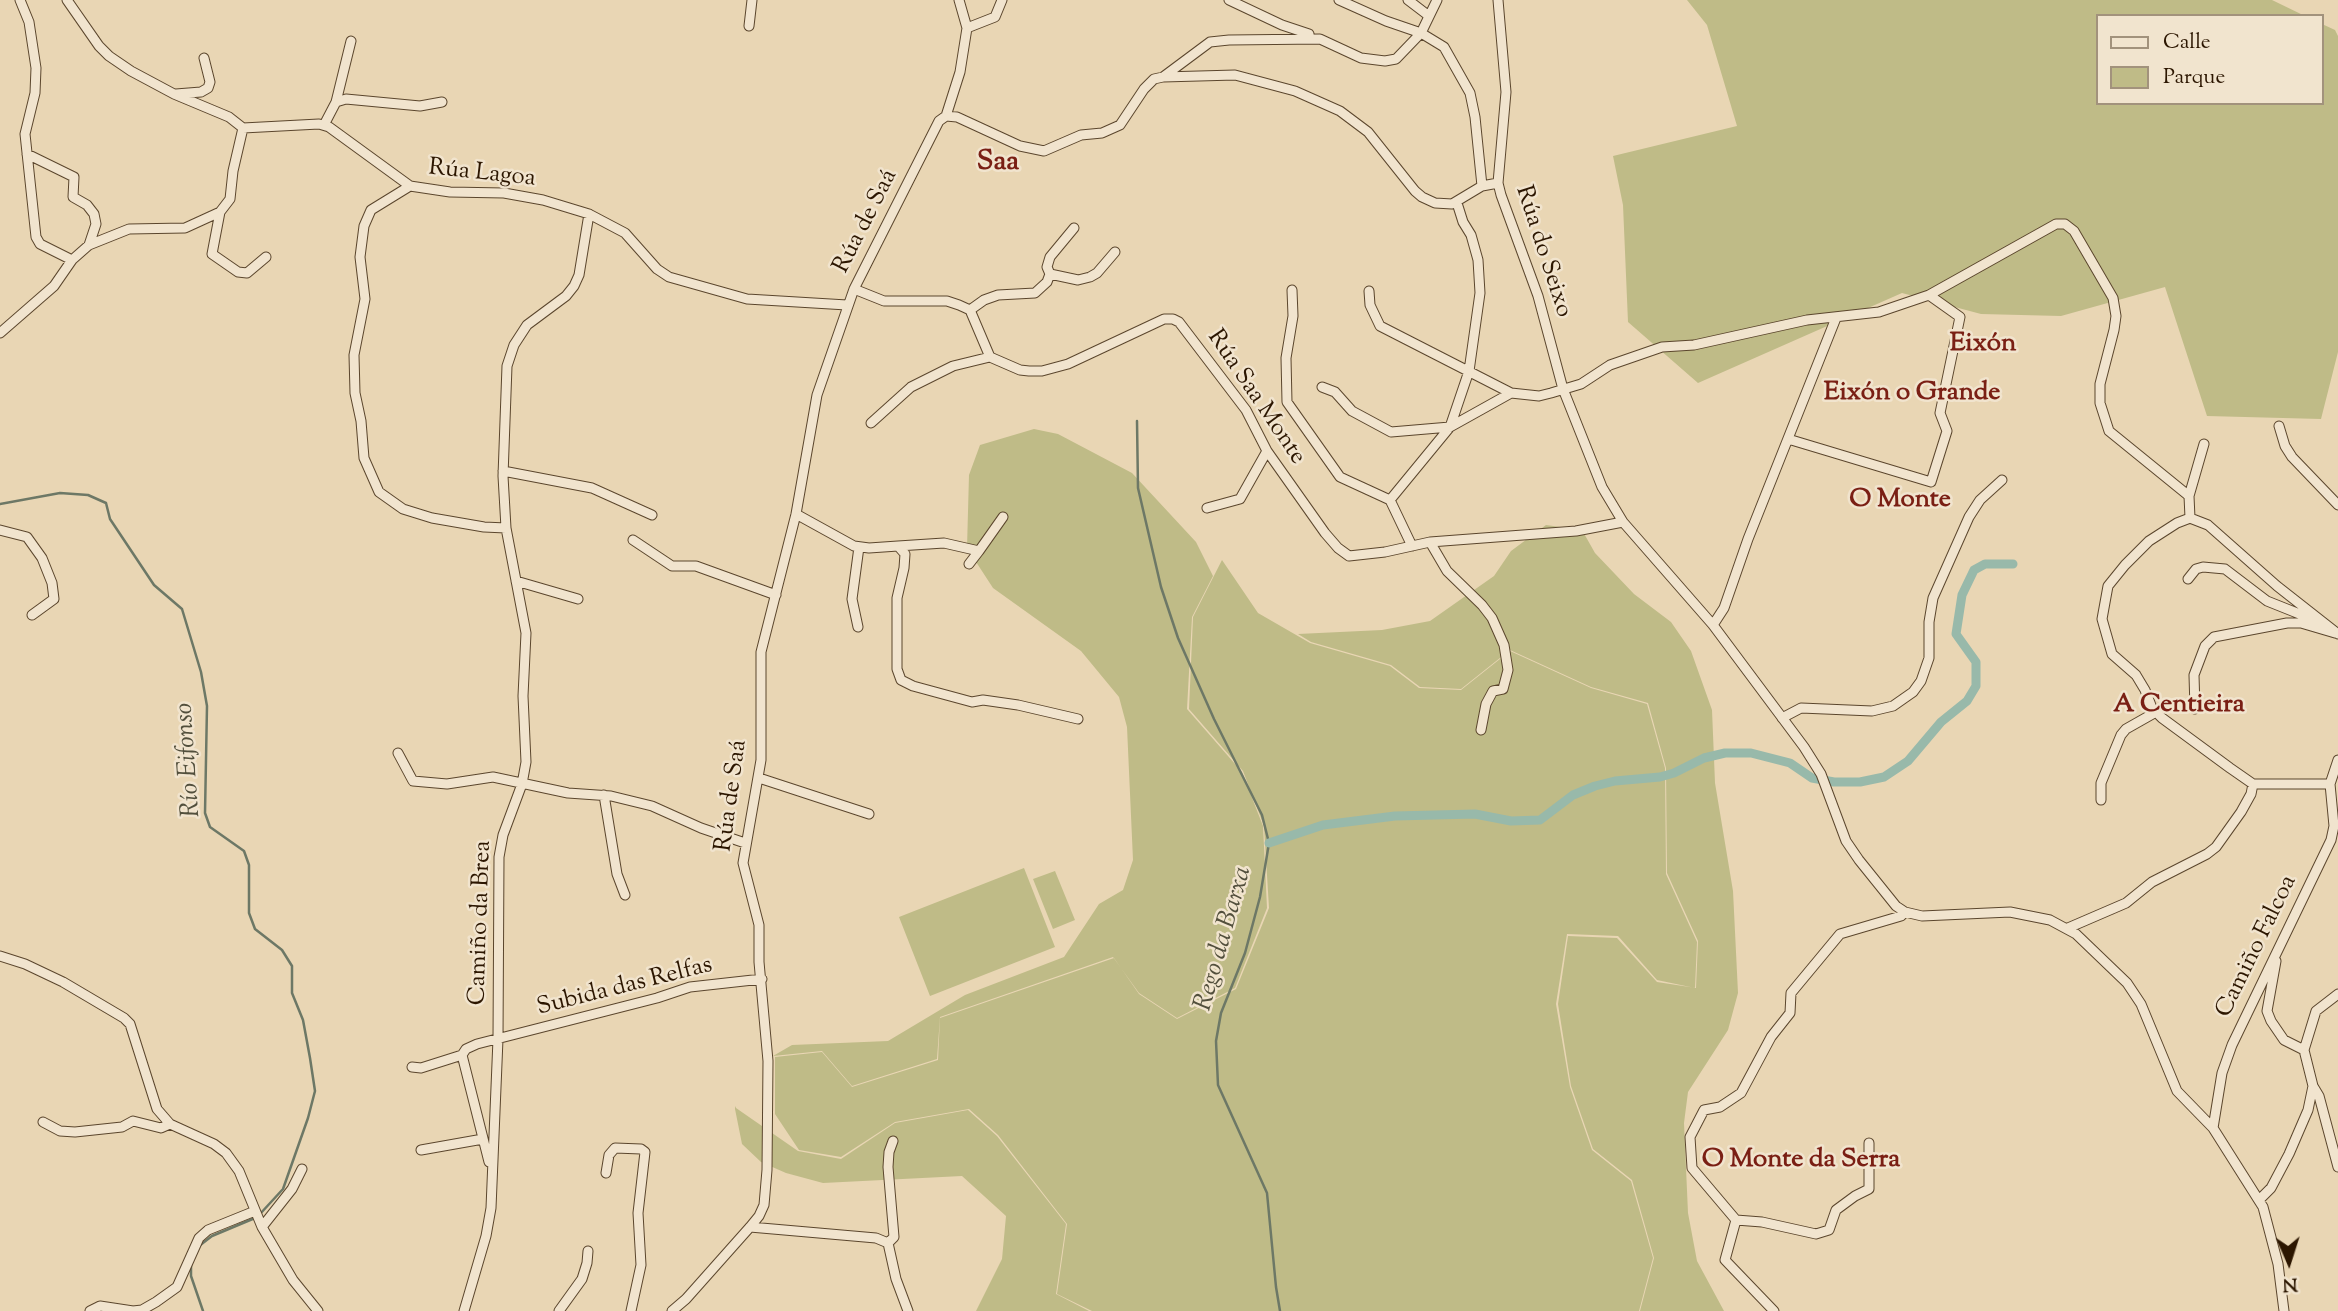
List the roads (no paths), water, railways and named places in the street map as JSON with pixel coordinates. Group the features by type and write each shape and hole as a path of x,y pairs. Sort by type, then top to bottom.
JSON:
{"street":[{"path":"20,0 29,22 36,68 35,93 25,134 36,237 40,244 72,260"},
{"path":"67,0 109,56 174,94 229,117 243,128 310,123 324,125 336,102 351,41"},
{"path":"750,26 751,0"},
{"path":"958,0 967,28 995,17 1002,0"},
{"path":"1229,0 1361,58 1385,61 1396,58 1421,33 1437,0"},
{"path":"1339,0 1421,33 1444,47 1470,93 1482,186"},
{"path":"1408,0 1429,16"},
{"name":"Rúa do Seixo","path":"1498,0 1506,92 1498,183 1538,296 1563,388 1602,487 1623,522 1713,625 1782,718 1821,774 1846,841 1881,890 1905,912"},
{"name":"Rúa de Saá","path":"672,1311 750,1227 764,1205 768,1061 759,925 743,863 759,778 761,652 796,514 817,395 854,289 935,128 946,116 960,72 967,28"},
{"path":"946,116 957,117 1030,150 1044,151 1082,135 1112,130 1120,125 1148,84 1210,42 1320,38"},
{"path":"174,94 201,92 208,88 210,82 204,58"},
{"path":"1163,76 1235,75 1295,91 1325,103 1354,120 1368,132 1422,197 1446,205 1457,202 1482,186 1498,183"},
{"path":"336,102 346,99 420,106 442,102"},
{"name":"Rúa Lagoa","path":"324,125 410,186 450,192 504,193 543,200 589,214 625,233 657,269 669,277 764,302 847,305"},
{"path":"243,128 230,199 220,212 212,254 238,272 247,273 266,257"},
{"path":"27,154 74,177 73,197 87,205 94,214 96,224 89,245"},
{"path":"410,186 371,210 365,226 360,257 365,299 354,355 355,393 361,421 364,458 379,492 403,509 432,518 506,528"},
{"path":"1450,428 1469,371 1480,293 1478,260 1457,202"},
{"path":"0,332 54,286 72,260 89,245 129,229 185,228 220,212"},
{"name":"Camiño da Brea","path":"464,1311 489,1222 498,1039 499,858 503,835 522,784 526,762 523,696 526,633 506,528 503,471 507,366 513,345 527,324 566,296 574,286 579,275 589,214"},
{"path":"1369,291 1370,305 1380,326 1511,393 1539,396 1581,384 1610,365 1662,347 1694,345 1807,320 1879,312 1929,295 2056,224 2065,224 2074,231 2113,298 2116,316 2114,330 2100,384 2100,403 2109,431 2189,496"},
{"path":"970,310 984,300 998,295 1035,293 1047,282 1050,257 1074,228"},
{"path":"1050,274 1084,279 1097,273 1115,252"},
{"path":"854,289 884,301 947,302 970,310 990,357 953,366 911,387 871,423"},
{"path":"1292,290 1293,316 1286,358 1287,402 1340,477 1390,500 1412,546"},
{"path":"1788,439 1931,482 1947,431 1940,413 1960,317 1929,295"},
{"path":"1713,625 1724,608 1748,539 1836,318"},
{"name":"Rúa Saa Monte","path":"990,357 1020,370 1051,369 1068,364 1164,319 1179,322 1246,410 1267,451 1325,533 1349,556 1430,542 1576,531 1623,522"},
{"path":"1322,387 1335,391 1352,411 1391,432 1450,428"},
{"path":"1390,500 1450,428 1511,393"},
{"path":"2279,426 2285,446 2292,457 2338,505"},
{"path":"2190,518 2189,496 2204,444"},
{"path":"1207,509 1240,499 1267,451"},
{"path":"503,471 592,488 652,515"},
{"path":"1782,718 1801,708 1872,710 1893,706 1913,692 1921,681 1929,658 1929,622 1933,598 1969,517 1980,500 2002,480"},
{"path":"796,514 859,547 944,543 979,551"},
{"path":"968,564 1003,517"},
{"path":"2195,709 2194,675 2205,646 2214,637 2287,623 2301,623 2338,634 2277,586 2208,525 2190,518 2149,541 2124,565 2108,586 2102,619 2112,654 2136,675 2162,718 2253,784 2330,784 2338,760"},
{"path":"0,530 27,537 34,544 52,583 54,598 32,615"},
{"path":"633,540 672,566 696,566 776,595"},
{"path":"1430,542 1447,572 1492,618 1507,658 1508,670 1503,689 1493,691 1486,704 1481,730"},
{"path":"898,546 905,554 897,598 897,669 901,680 913,686 972,702 983,700 1018,705 1078,719"},
{"path":"858,627 852,599 859,547"},
{"path":"2188,579 2196,569 2203,567 2225,569 2267,601 2325,623"},
{"path":"516,581 578,599"},
{"path":"2101,800 2101,783 2122,735 2126,729 2156,712"},
{"path":"398,753 413,781 447,785 493,777 568,793 604,795 652,806 701,828 745,843"},
{"path":"759,778 869,814"},
{"path":"2068,928 2126,903 2152,882 2216,847 2241,812 2251,794 2253,784"},
{"name":"Camiño Falcoa","path":"2213,1128 2222,1073 2232,1045 2336,832 2330,784"},
{"path":"604,795 617,874 625,895"},
{"path":"1870,1143 1869,1189 1836,1210 1829,1230 1816,1234 1762,1222 1736,1220 1692,1168 1690,1137 1704,1110 1720,1107 1741,1093 1771,1037 1790,1013 1791,993 1840,934 1900,916 1905,912 1922,916 2020,913 2050,920 2068,928 2110,965 2136,995 2177,1091 2213,1128 2259,1200 2278,1264 2284,1311"},
{"path":"2279,945 2267,1011 2270,1021 2284,1040 2304,1050"},
{"path":"0,956 25,964 63,982 124,1018 134,1031 157,1109 170,1124 215,1144 226,1153 239,1171 262,1227 293,1280 318,1311"},
{"name":"Subida das Relfas","path":"412,1067 421,1068 462,1055 466,1049 498,1039 690,987 762,979"},
{"path":"2338,994 2316,1011 2304,1050 2338,1167"},
{"path":"462,1055 492,1168"},
{"path":"2259,1200 2271,1188 2311,1113 2313,1086"},
{"path":"2311,1113 2319,1112 2321,1102"},
{"path":"2311,1113 2327,1126"},
{"path":"43,1122 60,1131 75,1132 122,1127 133,1121 161,1128 170,1124"},
{"path":"421,1150 483,1139"},
{"path":"888,1243 894,1237 888,1167 888,1152 893,1141"},
{"path":"606,1173 609,1155 615,1148 641,1149 645,1152 638,1213 640,1265 631,1311"},
{"path":"262,1227 292,1189 302,1168"},
{"path":"90,1311 100,1306 142,1310 156,1303 177,1287 199,1238 208,1230 256,1213"},
{"path":"1736,1220 1725,1260 1773,1311"},
{"path":"750,1227 876,1238 888,1243"},
{"path":"888,1243 895,1279 908,1311"},
{"path":"559,1311 582,1279 588,1251"}],"waterway":[{"name":"Rego da Barxa","path":"1137,421 1138,488 1161,587 1178,638 1214,719 1262,815 1269,843 1260,897 1245,953 1221,1013 1216,1041 1218,1085 1267,1193 1280,1311"},
{"name":"Río Eifonso","path":"0,504 60,493 88,495 106,503 110,519 154,585 182,609 201,672 207,706 205,813 210,827 244,851 249,865 249,913 255,929 282,950 292,966 292,993 303,1020 315,1091 283,1189 260,1214"},
{"path":"1269,843 1323,825 1395,816 1475,814 1511,821 1540,820 1573,795 1595,786 1615,781 1660,777 1704,758 1725,753 1751,753 1790,763 1812,778 1834,782 1860,782 1884,777 1908,761 1941,722 1967,701 1976,686 1976,662 1956,634 1962,595 1974,570 1985,564 2013,564"},
{"name":"Río Eifonso","path":"199,1246 212,1236 255,1218"},
{"name":"Río Eifonso","path":"191,1265 191,1276 203,1311"}],"district":[{"name":"Saa","path":"998,164"},
{"name":"Eixón","path":"1983,346"},
{"name":"Eixón o Grande","path":"1912,395"},
{"name":"O Monte","path":"1900,502"},
{"name":"A Centieira","path":"2179,707"},
{"name":"O Monte da Serra","path":"1801,1162"}]}
